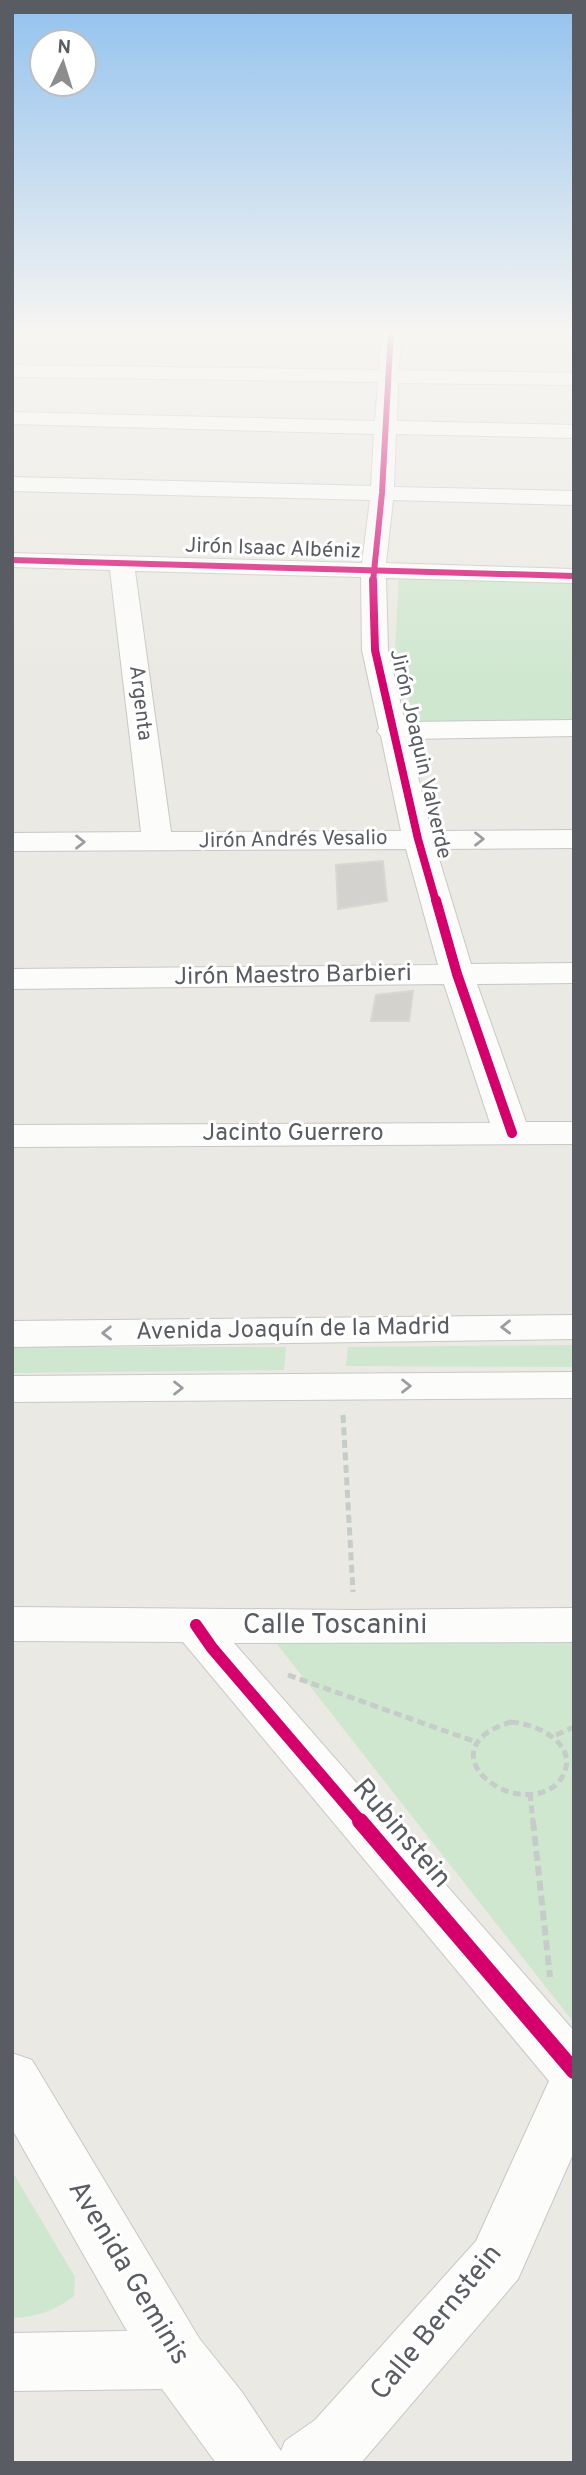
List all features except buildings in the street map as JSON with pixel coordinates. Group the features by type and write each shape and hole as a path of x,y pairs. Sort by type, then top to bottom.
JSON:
{"street":[{"name":"Jirón Joaquin Valverde","path":"384,444 382,494 373,571 374,650 418,839 457,974 512,1133"},
{"path":"12,484 574,498"},
{"name":"Jirón Isaac Albéniz","path":"12,560 574,576"},
{"name":"Argenta","path":"122,564 157,842"},
{"path":"391,731 574,728"},
{"name":"Jirón Andrés Vesalio","path":"12,842 574,839"},
{"name":"Jirón Maestro Barbieri","path":"12,978 574,973"},
{"name":"Jacinto Guerrero","path":"12,1136 574,1133"},
{"name":"Avenida Joaquín de la Madrid","path":"12,1334 574,1326"},
{"path":"308,1330 324,1387"},
{"path":"12,1389 574,1385"},
{"name":"Calle Toscanini","path":"12,1624 355,1627 574,1625"},
{"name":"Rubinstein","path":"196,1625 212,1648 574,2071"},
{"name":"Avenida Geminis","path":"12,2077 177,2359 220,2413 254,2463"},
{"name":"Calle Bernstein","path":"309,2463 338,2442 497,2260 574,2087"},
{"path":"12,2362 177,2359"}],"path":[{"path":"324,1387 355,1627"},
{"path":"274,1671 476,1742"},
{"path":"511,1722 528,1722 556,1735 568,1754 569,1765 564,1776 544,1790 516,1793 489,1783 474,1763 476,1742 483,1732 511,1722"},
{"path":"556,1735 574,1727"},
{"path":"530,1793 551,1986"}],"green space":[{"path":"399,574 574,579 574,720 416,723 395,653"},
{"path":"574,1345 574,1367 346,1366 348,1347"},
{"path":"12,1347 286,1347 284,1370 12,1373"},
{"path":"574,1637 574,2023 273,1639"},
{"path":"12,2171 75,2277 74,2296 67,2301 45,2312 12,2318"}],"cycle path":[{"path":"385,444 373,571 375,650 418,839 457,974 512,1133"},
{"path":"12,560 574,576"},
{"path":"196,1625 212,1648 574,2071"}]}
